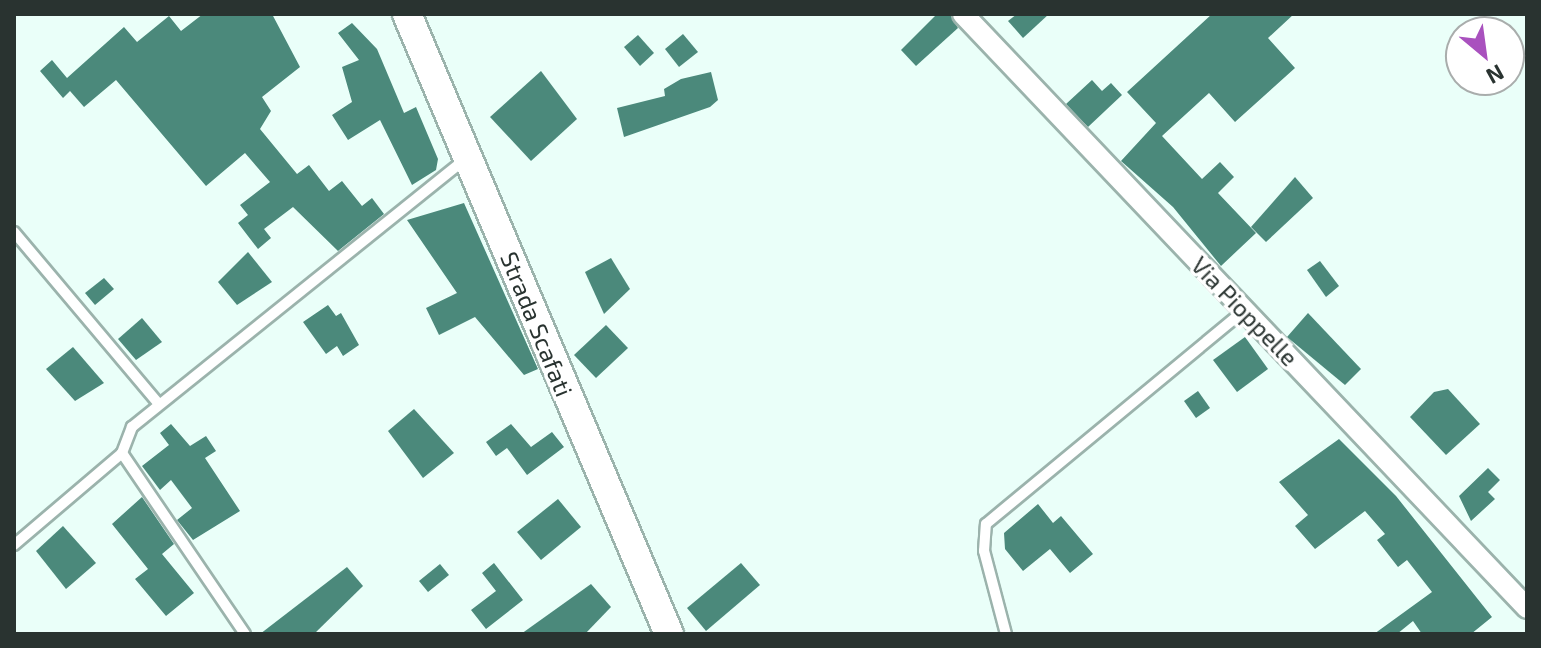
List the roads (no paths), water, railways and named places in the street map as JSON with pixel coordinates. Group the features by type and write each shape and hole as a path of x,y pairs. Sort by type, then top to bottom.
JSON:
{"street":[{"name":"Strada Scafati","path":"407,14 669,634"},
{"name":"Via Pioppelle","path":"963,14 1527,608"}],"lane":[{"path":"14,545 122,453 132,427 469,155"},
{"path":"14,232 159,404"},
{"path":"1006,634 984,551 986,524 1245,310"},
{"path":"122,453 245,634"}]}
